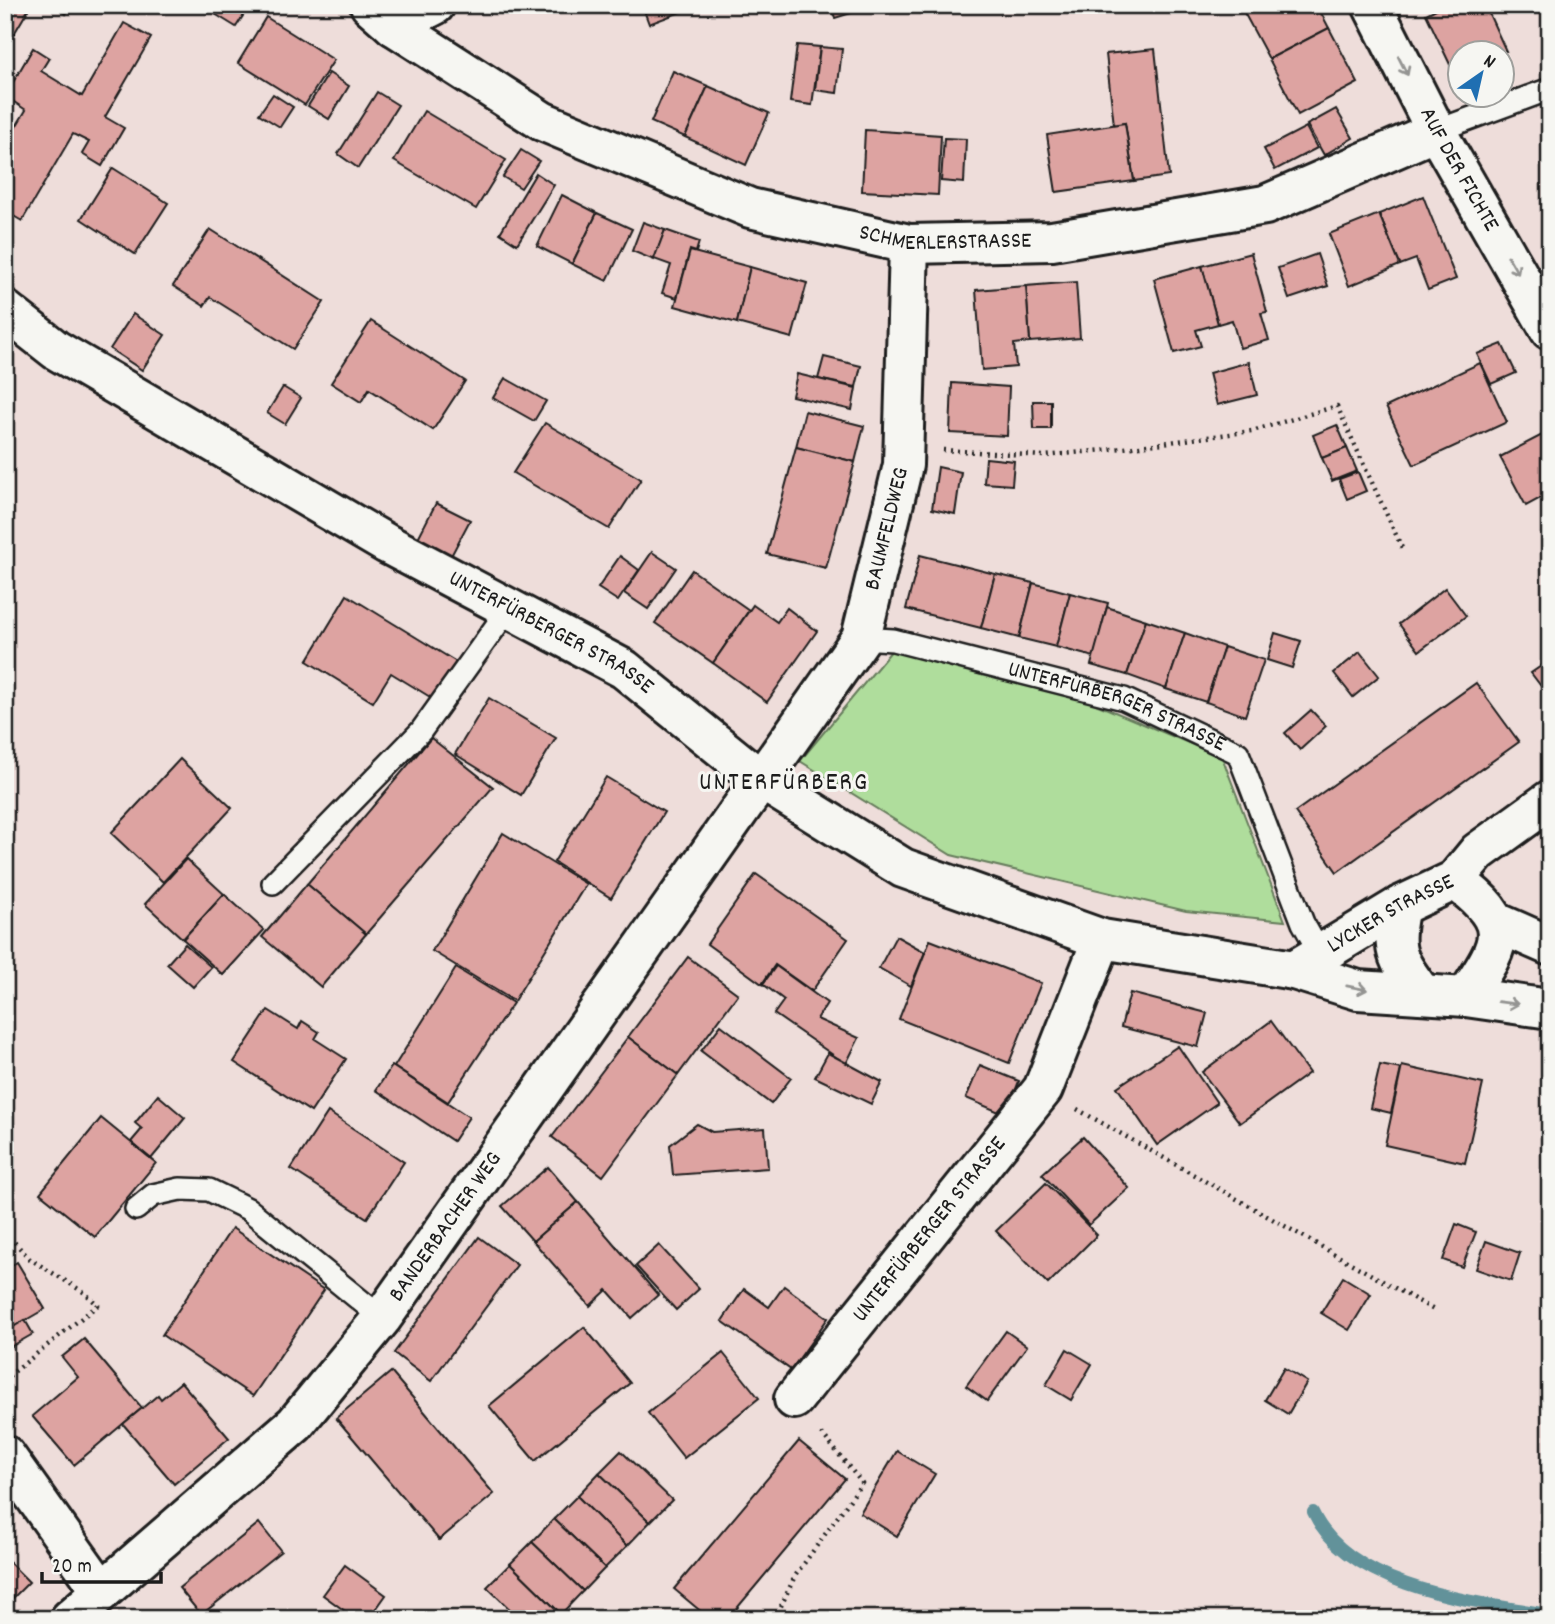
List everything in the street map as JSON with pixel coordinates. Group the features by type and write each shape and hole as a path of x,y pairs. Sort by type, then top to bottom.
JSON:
{"street":[{"path":"382,16 435,5"},
{"name":"AUF DER FICHTE","path":"1372,5 1436,131 1550,330"},
{"name":"SCHMERLERSTRASSE","path":"382,16 542,121 750,208 909,244 1052,241 1265,205 1436,131"},
{"name":"BAUMFELDWEG","path":"760,779 861,638 903,465 909,244"},
{"name":"UNTERFÜRBERGER STRASSE","path":"5,310 56,350 387,544 624,669 760,779 903,868 1102,939 1307,963 1358,990 1466,997 1550,1009"},
{"name":"BANDERBACHER WEG","path":"70,1619 295,1424 382,1318 760,779"},
{"name":"LYCKER STRASSE","path":"1307,963 1400,906 1455,880 1478,852 1550,800"},
{"path":"1455,880 1477,897 1496,922 1550,946"},
{"path":"1400,906 1394,933 1398,961 1422,994"},
{"path":"1466,997 1493,956 1498,940 1496,922"},
{"name":"UNTERFÜRBERGER STRASSE","path":"794,1399 1043,1089 1102,939"},
{"path":"5,1455 101,1590"}],"lane":[{"name":"SCHMERLERSTRASSE","path":"1436,131 1550,89"},
{"path":"273,883 421,731 509,608"},
{"name":"UNTERFÜRBERGER STRASSE","path":"861,638 893,640 1124,699 1238,753 1303,923 1307,963"},
{"path":"136,1209 153,1195 180,1189 209,1190 248,1209 382,1318"}],"path":[{"path":"904,447 1057,455 1252,431 1337,405 1402,548"},
{"path":"1043,1089 1434,1310"},
{"path":"5,1231 30,1259 85,1293 98,1305 5,1379"},
{"path":"775,1619 795,1576 862,1483 794,1399"}],"green space":[{"path":"892,650 1091,702 1222,757 1285,921 1186,911 951,855 800,761"}],"building":[{"path":"5,5 31,5 5,49"},
{"path":"52,5 71,5 66,14"},
{"path":"221,5 250,5 236,27 215,14"},
{"path":"642,5 699,5 649,24"},
{"path":"831,5 855,5 857,11 835,18"},
{"path":"1240,5 1317,5 1329,28 1269,59"},
{"path":"1444,5 1485,5 1500,38 1446,38 1446,56 1426,14"},
{"path":"266,17 334,60 305,105 238,63"},
{"path":"124,23 151,38 105,117 124,128 102,166 82,154 89,142 73,134 22,221 5,211 5,145 26,110 5,96 33,48 49,58 41,71 82,96"},
{"path":"1329,28 1358,83 1298,115 1269,59"},
{"path":"797,45 820,47 812,105 790,102"},
{"path":"820,47 842,49 837,93 815,90"},
{"path":"1155,49 1169,176 1134,181 1125,123 1114,125 1106,54"},
{"path":"673,71 708,86 685,137 651,122"},
{"path":"329,73 349,86 329,119 308,106"},
{"path":"708,86 769,113 746,165 685,137"},
{"path":"377,92 398,105 358,168 338,154"},
{"path":"273,94 293,107 280,127 259,114"},
{"path":"1336,109 1353,138 1324,155 1307,125"},
{"path":"424,111 506,160 476,209 394,161"},
{"path":"1125,123 1134,181 1056,192 1047,135"},
{"path":"1306,127 1317,148 1275,170 1264,149"},
{"path":"865,130 941,135 938,195 862,191"},
{"path":"944,138 966,139 964,183 941,181"},
{"path":"521,150 539,161 521,188 503,177"},
{"path":"113,168 168,203 135,254 81,219"},
{"path":"536,173 554,185 517,244 500,233"},
{"path":"562,195 597,213 572,264 537,246"},
{"path":"1423,196 1456,279 1428,290 1416,259 1400,265 1379,214"},
{"path":"597,213 632,229 607,281 572,264"},
{"path":"1379,214 1400,265 1349,286 1329,234"},
{"path":"643,222 665,230 654,260 632,251"},
{"path":"210,229 324,302 293,349 210,297 204,306 173,286"},
{"path":"665,230 699,242 696,252 690,250 677,298 662,293 671,265 654,259"},
{"path":"690,251 750,267 737,323 675,306"},
{"path":"1251,253 1267,312 1261,313 1269,340 1240,348 1232,320 1218,324 1202,266"},
{"path":"1317,254 1328,286 1289,299 1278,268"},
{"path":"1202,266 1218,324 1196,330 1201,346 1174,353 1154,279"},
{"path":"750,267 807,283 792,338 737,323"},
{"path":"1076,282 1080,338 1030,342 1026,286"},
{"path":"1026,286 1030,342 1014,344 1016,367 982,370 976,290"},
{"path":"133,314 165,335 142,370 110,349"},
{"path":"371,321 465,381 433,430 369,389 361,402 331,383"},
{"path":"1502,344 1516,373 1491,384 1477,354"},
{"path":"824,357 861,366 856,387 818,379"},
{"path":"1249,362 1257,395 1217,405 1209,373"},
{"path":"1480,363 1507,422 1414,465 1386,407"},
{"path":"797,374 856,388 852,410 792,396"},
{"path":"505,378 546,401 534,421 493,398"},
{"path":"952,383 1009,387 1007,436 950,433"},
{"path":"283,387 301,398 285,424 267,413"},
{"path":"1033,401 1051,401 1051,429 1034,429"},
{"path":"805,411 864,426 855,462 796,447"},
{"path":"545,423 641,479 609,529 513,473"},
{"path":"1337,425 1347,448 1322,458 1313,435"},
{"path":"1550,431 1550,493 1526,506 1500,457"},
{"path":"796,447 855,462 826,568 767,554"},
{"path":"1347,448 1357,471 1332,481 1322,458"},
{"path":"986,458 1014,461 1012,485 984,483"},
{"path":"938,467 961,472 955,514 932,509"},
{"path":"1358,472 1366,491 1347,499 1339,479"},
{"path":"436,503 470,520 451,556 418,538"},
{"path":"652,552 676,568 648,609 624,593"},
{"path":"920,555 995,574 981,628 906,609"},
{"path":"620,556 639,570 618,601 598,588"},
{"path":"692,570 749,610 713,663 655,623"},
{"path":"995,574 1033,583 1019,638 981,628"},
{"path":"1033,583 1070,593 1056,647 1019,638"},
{"path":"1445,588 1466,616 1419,651 1399,624"},
{"path":"1070,593 1108,603 1094,657 1056,647"},
{"path":"347,595 458,663 435,700 391,673 373,702 307,661"},
{"path":"753,605 777,622 787,608 817,631 767,702 713,663"},
{"path":"1107,607 1146,620 1127,675 1091,665"},
{"path":"1146,620 1185,633 1166,689 1127,675"},
{"path":"1185,633 1224,647 1206,702 1166,689"},
{"path":"1275,633 1301,641 1292,668 1267,660"},
{"path":"1224,647 1264,660 1245,716 1206,702"},
{"path":"1360,652 1379,676 1353,697 1334,673"},
{"path":"1550,660 1550,698 1531,673"},
{"path":"1476,683 1519,742 1337,872 1295,812"},
{"path":"489,698 556,738 521,795 455,754"},
{"path":"1311,710 1326,726 1300,750 1285,733"},
{"path":"431,738 493,787 366,934 307,884"},
{"path":"180,759 232,808 163,882 111,833"},
{"path":"606,777 664,812 611,898 554,862"},
{"path":"503,833 586,884 514,1001 432,951"},
{"path":"186,859 224,894 183,939 145,904"},
{"path":"756,874 848,939 812,991 775,965 762,984 707,944"},
{"path":"307,884 366,934 321,987 262,937"},
{"path":"224,894 264,930 223,975 183,939"},
{"path":"896,936 925,952 911,986 879,968"},
{"path":"930,940 1041,983 1009,1063 899,1019"},
{"path":"185,944 211,967 193,987 167,964"},
{"path":"688,957 738,994 678,1075 628,1037"},
{"path":"776,966 827,1003 817,1019 859,1038 846,1064 774,1014 784,1000 763,984"},
{"path":"456,968 513,1003 448,1102 394,1067"},
{"path":"1130,993 1207,1013 1198,1047 1121,1027"},
{"path":"268,1010 298,1029 302,1021 319,1032 315,1039 346,1059 311,1112 234,1062"},
{"path":"1271,1021 1309,1073 1240,1123 1202,1072"},
{"path":"721,1025 791,1078 771,1104 701,1051"},
{"path":"628,1037 678,1075 603,1176 552,1137"},
{"path":"1178,1046 1217,1103 1157,1145 1117,1087"},
{"path":"828,1053 882,1082 871,1104 815,1077"},
{"path":"980,1065 1019,1081 1006,1115 966,1098"},
{"path":"1380,1065 1401,1069 1391,1113 1370,1108"},
{"path":"392,1066 469,1117 453,1141 376,1090"},
{"path":"1402,1066 1483,1084 1465,1163 1385,1145"},
{"path":"158,1095 185,1118 151,1159 131,1142 142,1129 135,1123"},
{"path":"328,1112 404,1162 367,1218 291,1169"},
{"path":"101,1118 156,1163 95,1237 40,1193"},
{"path":"697,1124 712,1132 765,1128 768,1168 673,1175 670,1145"},
{"path":"1083,1137 1129,1188 1089,1225 1042,1174"},
{"path":"548,1167 578,1202 533,1241 502,1206"},
{"path":"1046,1183 1097,1235 1048,1284 996,1231"},
{"path":"578,1202 658,1295 632,1318 607,1290 590,1306 533,1241"},
{"path":"1456,1224 1476,1232 1462,1267 1443,1260"},
{"path":"232,1228 324,1290 253,1396 162,1335"},
{"path":"479,1237 517,1265 431,1381 394,1353"},
{"path":"1486,1241 1520,1253 1511,1281 1476,1269"},
{"path":"659,1245 699,1289 676,1310 636,1266"},
{"path":"17,1262 45,1309 5,1332 5,1269"},
{"path":"1343,1277 1371,1294 1349,1330 1321,1313"},
{"path":"784,1286 828,1318 791,1370 722,1321 744,1289 769,1307"},
{"path":"25,1320 33,1334 5,1350 5,1332"},
{"path":"584,1327 630,1383 535,1461 489,1406"},
{"path":"1006,1331 1027,1346 987,1401 966,1386"},
{"path":"84,1339 142,1408 74,1465 32,1416 78,1377 62,1357"},
{"path":"1067,1349 1092,1364 1071,1400 1046,1385"},
{"path":"723,1353 759,1398 684,1458 648,1413"},
{"path":"1284,1368 1307,1382 1288,1414 1265,1400"},
{"path":"391,1372 494,1494 439,1540 336,1418"},
{"path":"181,1382 229,1438 174,1484 123,1424 158,1395 161,1399"},
{"path":"799,1441 845,1479 728,1619 710,1619 674,1589"},
{"path":"621,1451 672,1500 650,1522 599,1473"},
{"path":"897,1451 935,1474 897,1536 860,1513"},
{"path":"599,1473 650,1522 627,1546 577,1496"},
{"path":"577,1496 627,1546 605,1568 554,1519"},
{"path":"554,1519 605,1568 583,1591 532,1542"},
{"path":"259,1523 281,1551 201,1615 179,1588"},
{"path":"532,1542 583,1591 561,1614 510,1564"},
{"path":"5,1558 29,1582 5,1606"},
{"path":"510,1564 561,1614 555,1619 520,1619 487,1587"},
{"path":"345,1565 386,1595 369,1619 356,1619 323,1595"}],"waterway":[{"path":"1313,1512 1330,1538 1355,1559 1384,1575 1452,1597 1550,1614"}],"district":[{"name":"UNTERFÜRBERG","path":"784,783"}]}
